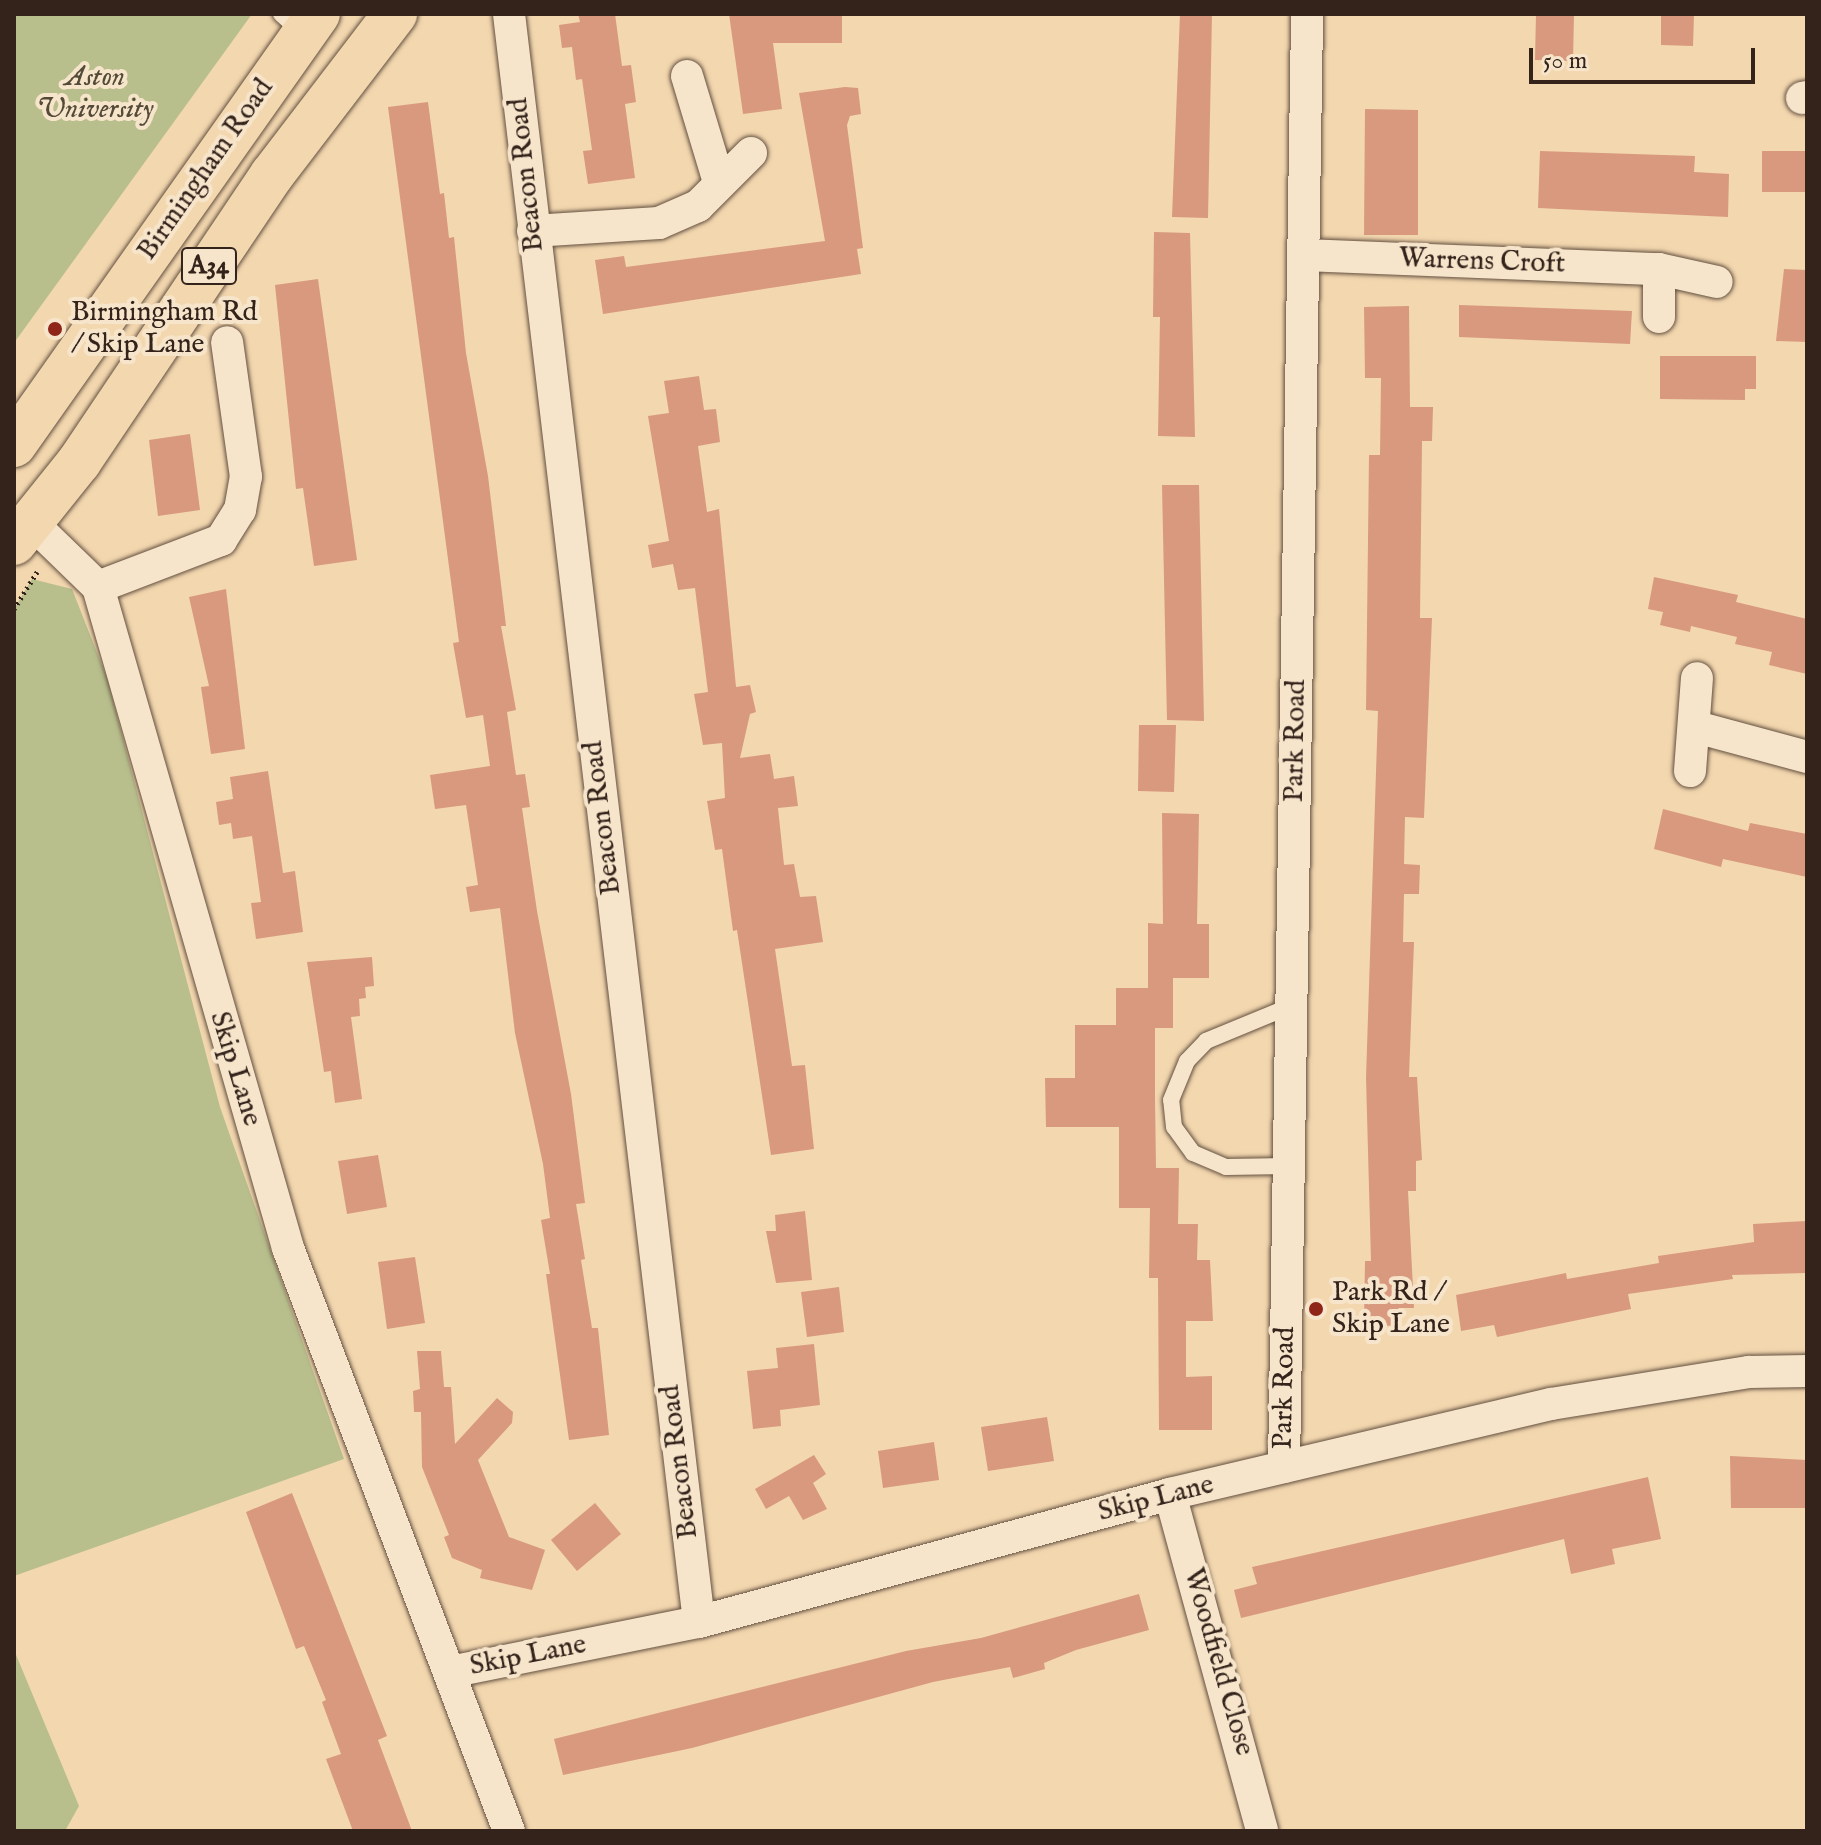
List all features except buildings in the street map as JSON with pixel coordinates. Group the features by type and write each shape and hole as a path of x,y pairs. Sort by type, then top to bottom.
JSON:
{"highway":[{"name":"Birmingham Road","path":"23,533 272,175 395,14"},
{"name":"Birmingham Road","path":"14,445 301,21"}],"street":[{"name":"Beacon Road","path":"509,14 699,1622"},
{"name":"Park Road","path":"1284,1467 1307,14"},
{"path":"688,75 719,182"},
{"path":"533,231 659,223 698,206 751,153"},
{"name":"Warrens Croft","path":"1304,255 1659,269 1717,282"},
{"path":"1659,269 1659,317"},
{"path":"98,587 221,540 240,510 246,477 227,342"},
{"name":"Skip Lane","path":"23,533 98,587 288,1248 450,1672 699,1622 1170,1494 1551,1404 1749,1372 1807,1371"},
{"path":"1690,771 1696,727 1697,678"},
{"path":"1696,727 1807,757"},
{"name":"Woodfield Close","path":"1170,1494 1262,1831"},
{"path":"450,1672 509,1831"}],"lane":[{"path":"1288,1166 1226,1167 1193,1153 1174,1127 1171,1100 1187,1061 1206,1041 1291,1006"}],"green space":[{"name":"Aston University","path":"14,14 252,14 14,343"},
{"path":"32,579 72,589 107,678 220,1107 344,1459 14,1576 14,609"},
{"path":"14,1650 79,1806 65,1831 14,1831"}],"place":[{"name":"Birmingham Rd / Skip Lane","path":"55,329"},
{"name":"Park Rd / Skip Lane","path":"1316,1309"}]}
